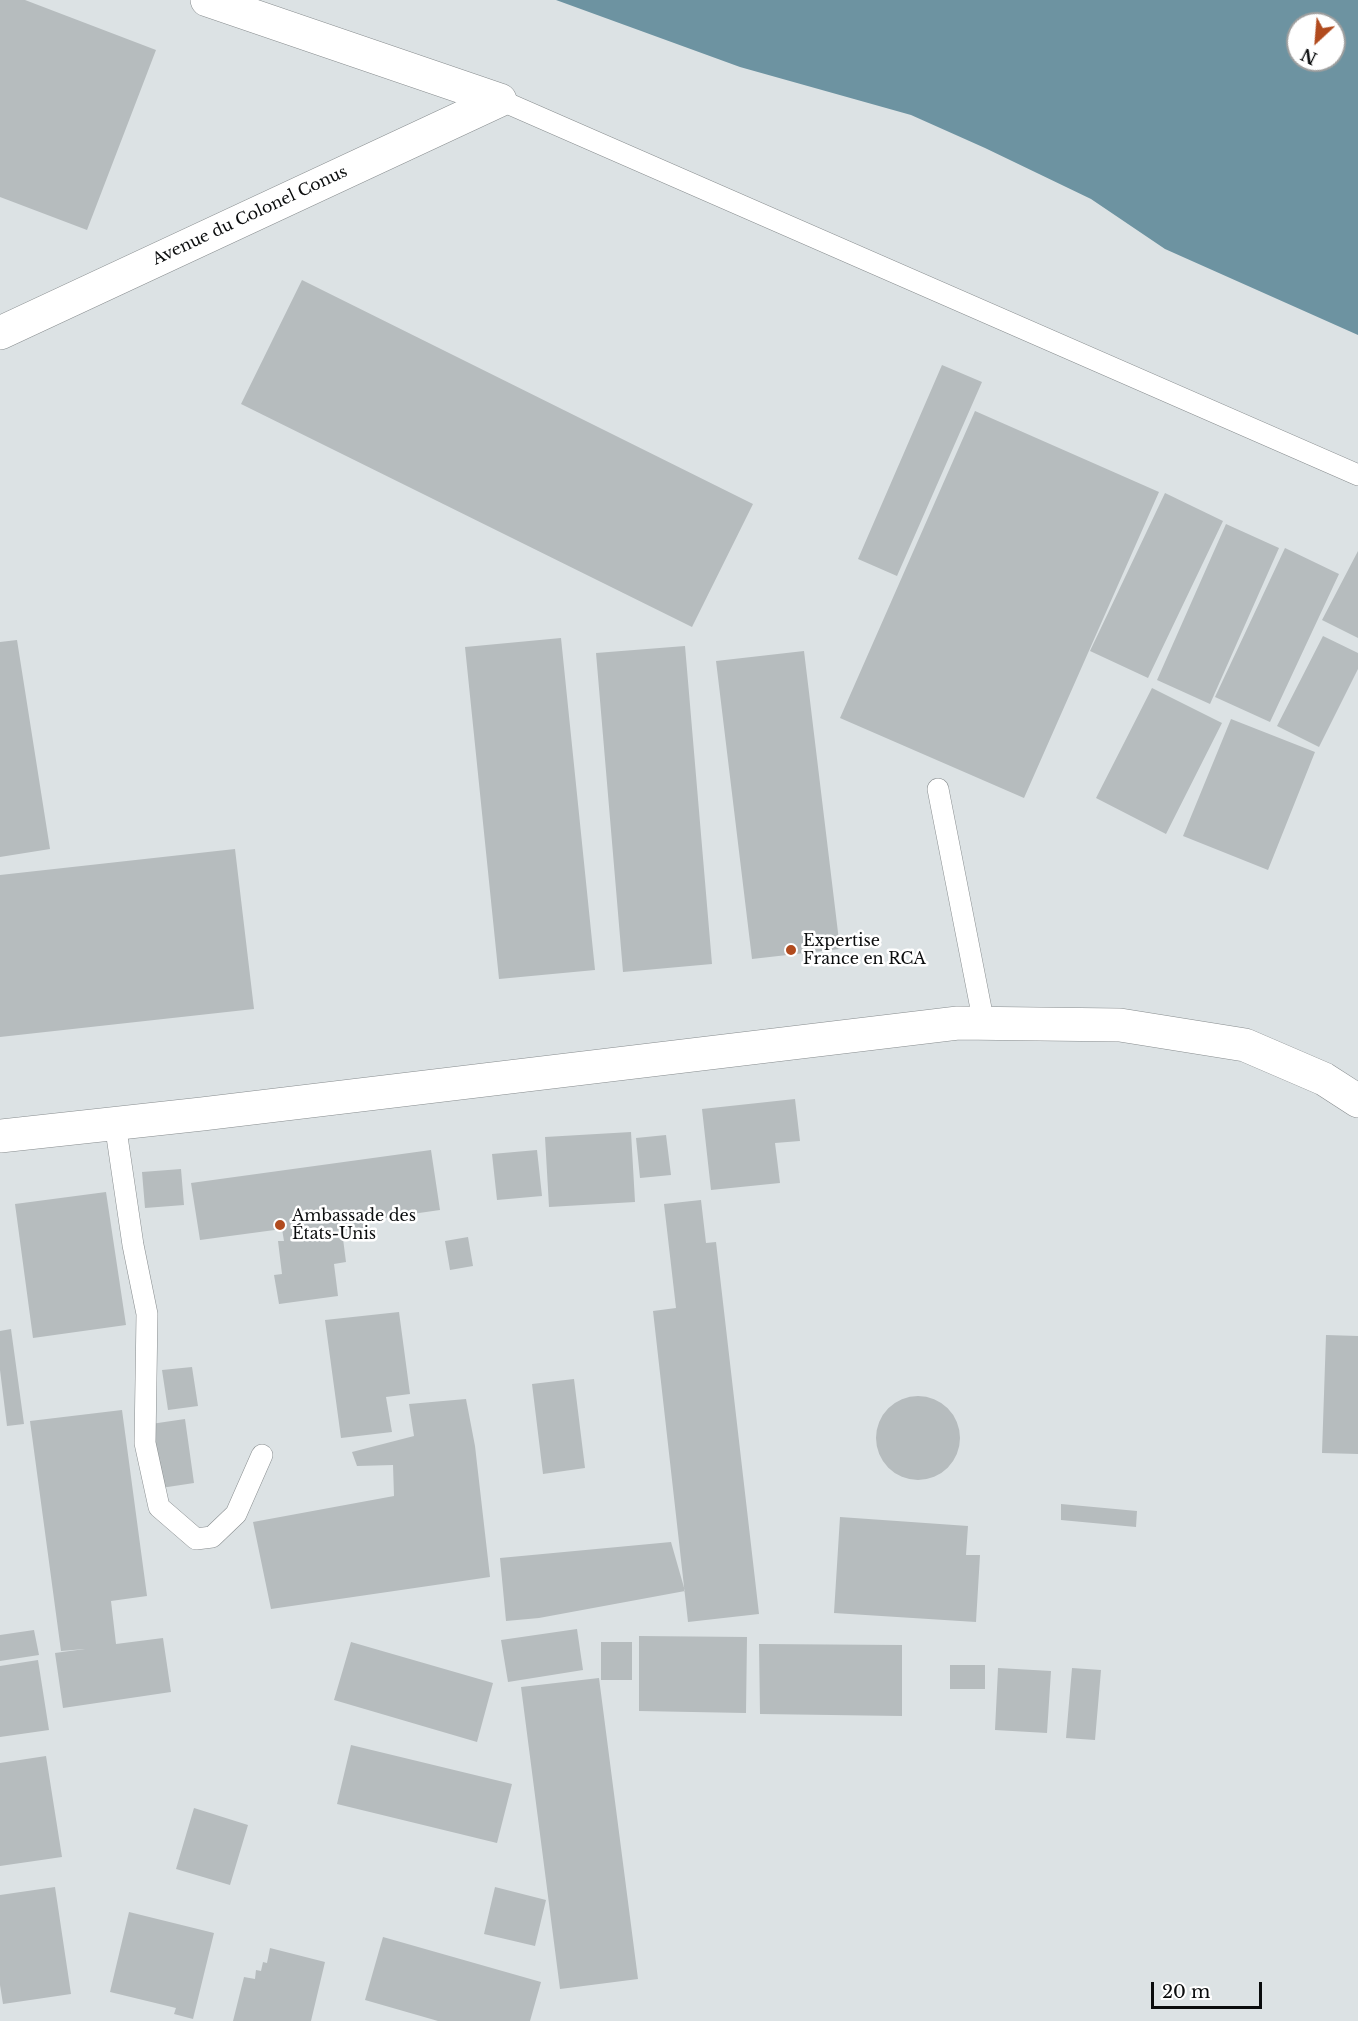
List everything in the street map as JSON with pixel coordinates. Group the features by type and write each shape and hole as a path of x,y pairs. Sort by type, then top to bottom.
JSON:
{"main road":[{"path":"207,0 500,100"},
{"name":"Avenue du Colonel Conus","path":"0,333 500,100"},
{"path":"0,1136 946,1024 1120,1026 1245,1045 1324,1079 1358,1101"}],"lane":[{"path":"500,100 1358,476"},
{"path":"938,789 984,1024"},
{"path":"115,1123 133,1245 147,1314 145,1443 159,1507 196,1539 212,1537 236,1514 262,1455"}],"water":[{"path":"556,0 1358,0 1358,335 1165,249 1091,199 911,115 740,67"}],"building":[{"path":"0,0 25,0 156,50 87,230 0,197"},
{"path":"302,280 753,504 692,627 241,404"},
{"path":"942,365 982,382 897,576 858,559"},
{"path":"975,411 1159,492 1024,798 840,718"},
{"path":"1165,493 1223,521 1148,678 1090,651"},
{"path":"1226,524 1279,548 1210,704 1157,680"},
{"path":"1285,548 1339,574 1270,722 1215,697"},
{"path":"1358,551 1358,638 1322,620"},
{"path":"1323,636 1358,653 1358,669 1319,747 1277,726"},
{"path":"561,638 595,970 499,979 465,647"},
{"path":"17,640 50,849 0,857 0,642"},
{"path":"685,646 712,964 623,972 596,653"},
{"path":"804,651 840,949 752,959 716,661"},
{"path":"1152,688 1222,723 1166,834 1096,798"},
{"path":"1231,719 1315,752 1268,870 1183,836"},
{"path":"235,849 254,1009 0,1037 0,875"},
{"path":"795,1099 800,1141 775,1143 780,1183 711,1190 702,1109"},
{"path":"631,1132 635,1202 549,1207 545,1137"},
{"path":"666,1135 671,1175 640,1178 636,1138"},
{"name":"Ambassade des États-Unis","path":"431,1150 440,1210 363,1221 364,1228 342,1231 346,1262 334,1264 338,1296 279,1304 274,1275 282,1274 278,1241 284,1241 282,1229 200,1240 191,1183"},
{"path":"537,1150 542,1196 497,1200 492,1154"},
{"path":"181,1169 184,1205 145,1208 142,1172"},
{"path":"106,1192 126,1325 33,1338 15,1204"},
{"path":"701,1200 706,1243 716,1242 759,1614 688,1622 653,1311 676,1308 664,1204"},
{"path":"468,1237 473,1266 450,1270 445,1241"},
{"path":"399,1312 410,1394 386,1397 392,1432 341,1438 325,1320"},
{"path":"11,1329 24,1424 7,1426 0,1370 0,1331"},
{"path":"1326,1335 1358,1336 1358,1454 1322,1453"},
{"path":"192,1367 198,1406 168,1410 162,1370"},
{"path":"574,1379 585,1468 543,1474 532,1384"},
{"path":"918,1396 941,1403 953,1415 960,1438 953,1461 941,1473 918,1480 895,1473 883,1461 876,1438 883,1415 895,1403"},
{"path":"466,1399 475,1446 490,1577 271,1609 253,1522 394,1496 393,1465 357,1466 352,1452 414,1436 409,1404"},
{"path":"122,1410 147,1596 111,1601 116,1644 163,1638 171,1692 63,1708 55,1653 85,1649 61,1651 30,1421"},
{"path":"185,1419 194,1483 161,1488 151,1424"},
{"path":"1061,1504 1137,1511 1136,1527 1061,1520"},
{"path":"840,1517 968,1526 966,1555 980,1555 976,1622 834,1613"},
{"path":"671,1542 685,1591 539,1618 506,1621 500,1558"},
{"path":"577,1629 583,1670 508,1682 501,1640"},
{"path":"34,1630 39,1655 0,1661 0,1635"},
{"path":"639,1636 747,1637 746,1713 639,1711"},
{"path":"351,1642 493,1683 477,1742 334,1700"},
{"path":"601,1642 632,1642 632,1680 601,1680"},
{"path":"759,1644 902,1645 902,1716 760,1714"},
{"path":"38,1660 49,1730 0,1737 0,1666"},
{"path":"950,1665 985,1665 985,1689 950,1689"},
{"path":"998,1668 1051,1671 1047,1733 995,1730"},
{"path":"1072,1668 1101,1670 1095,1740 1066,1738"},
{"path":"599,1678 638,1979 560,1989 521,1687"},
{"path":"351,1745 512,1784 497,1843 337,1804"},
{"path":"46,1756 62,1857 0,1866 0,1763"},
{"path":"194,1808 248,1825 230,1885 176,1869"},
{"path":"55,1887 71,1994 3,2004 0,1985 0,1895"},
{"path":"495,1887 546,1900 535,1946 484,1934"},
{"path":"129,1912 214,1933 193,2019 174,2014 176,2008 110,1992"},
{"path":"383,1937 541,1982 530,2021 438,2021 365,2000"},
{"path":"270,1948 325,1962 311,2021 233,2021 244,1977 255,1979 256,1970 261,1971 263,1962 267,1963"}],"place":[{"name":"Expertise France en RCA","path":"791,950"},
{"name":"Ambassade des États-Unis","path":"280,1225"}]}
